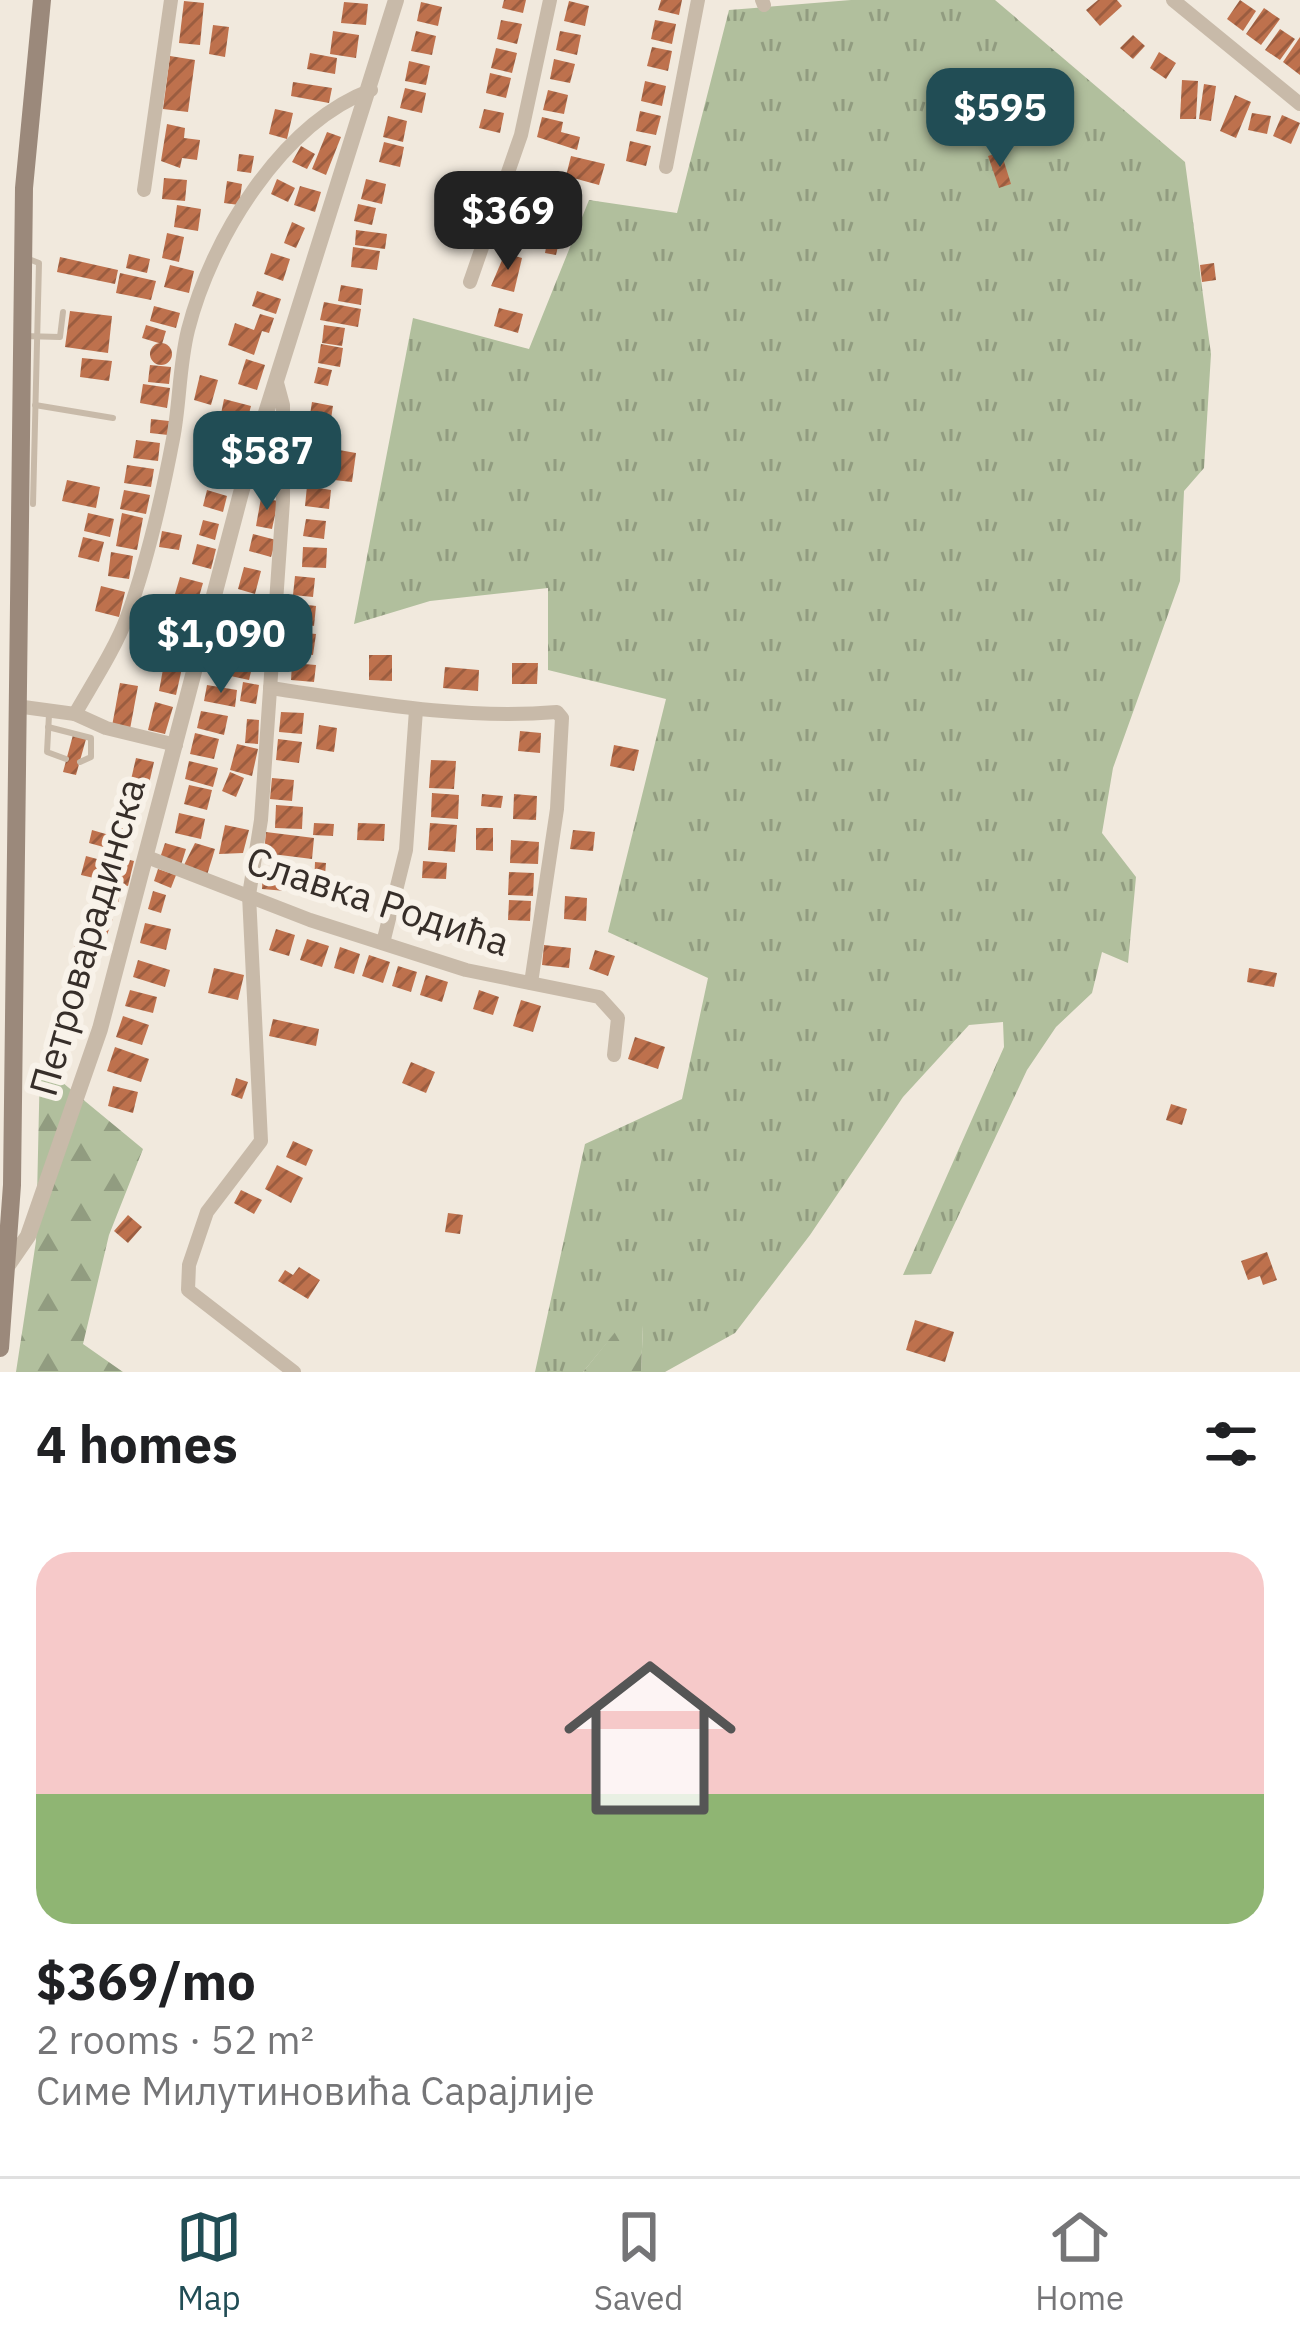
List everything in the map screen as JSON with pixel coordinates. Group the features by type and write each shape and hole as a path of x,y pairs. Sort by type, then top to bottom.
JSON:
{"main road":[{"path":"0,1348 8,1264 16,706 27,405 22,258 42,0"}],"street":[{"path":"144,190 171,0"},
{"name":"Петроварадинска","path":"8,1264 28,1236 100,1029 276,379 396,0"},
{"path":"470,282 521,135 550,0"},
{"path":"666,167 698,0"},
{"path":"1174,0 1300,104"},
{"path":"75,714 126,621 174,438 189,325 208,278 267,167 301,132 344,100 371,90"},
{"path":"276,379 284,405 283,501 249,895 261,1142 207,1212 189,1265 188,1290 294,1372"},
{"path":"270,688 416,710 501,716 557,712 562,718 557,809 531,983"},
{"path":"16,706 49,719 75,714 106,728 176,745"},
{"path":"383,943 406,850 416,710"},
{"name":"Славка Родића","path":"146,857 466,970 599,997 618,1018 614,1055"}],"lane":[{"path":"28,336 60,337 63,312"},
{"path":"33,504 27,405 113,418"},
{"path":"66,760 47,752 49,719 91,738 92,757 80,761"}],"green space":[{"path":"851,0 995,0 1185,162 1211,354 1204,468 1184,491 1180,581 1113,768 1102,833 1136,877 1128,963 1102,952 1092,993 1056,1027 1027,1070 931,1274 903,1275 1004,1047 1003,1022 969,1025 903,1097 810,1235 735,1333 665,1372 641,1372 643,1326 616,1332 583,1372 535,1372 585,1144 682,1099 708,978 608,932 666,699 548,670 548,588 430,601 354,624 413,318 529,349 589,200 677,213 729,10"},
{"path":"40,1064 143,1149 109,1235 83,1344 123,1372 16,1372 36,1241"},
{"path":"643,1325 641,1372 583,1372 616,1331"}],"building":[{"path":"504,0 526,0 523,13 502,8"},
{"path":"661,0 682,0 679,15 658,10"},
{"path":"1098,0 1117,0 1122,6 1100,26 1086,10"},
{"path":"1240,0 1256,11 1243,31 1227,19"},
{"path":"184,1 204,3 200,45 179,43"},
{"path":"569,1 589,6 585,26 564,21"},
{"path":"344,2 368,4 366,25 341,23"},
{"path":"421,2 442,7 438,26 417,21"},
{"path":"1264,8 1280,19 1261,45 1246,34"},
{"path":"501,20 522,24 517,44 497,39"},
{"path":"655,20 676,24 672,44 651,39"},
{"path":"213,25 229,27 225,57 209,54"},
{"path":"1280,29 1295,39 1280,60 1265,50"},
{"path":"333,31 359,35 356,58 330,54"},
{"path":"416,31 436,36 432,55 411,51"},
{"path":"560,31 581,35 577,55 556,50"},
{"path":"1133,35 1145,46 1133,59 1120,48"},
{"path":"1300,37 1300,75 1283,62"},
{"path":"652,47 672,51 668,71 647,66"},
{"path":"496,48 517,53 512,73 491,68"},
{"path":"1159,52 1176,63 1166,79 1150,68"},
{"path":"310,53 337,58 335,74 307,69"},
{"path":"170,56 195,60 188,112 163,109"},
{"path":"554,59 575,64 570,83 550,79"},
{"path":"409,61 430,66 426,85 405,81"},
{"path":"490,73 511,78 506,98 486,93"},
{"path":"1182,80 1198,81 1196,119 1180,119"},
{"path":"645,81 666,86 662,106 641,101"},
{"path":"293,82 332,88 329,103 291,96"},
{"path":"1204,84 1216,86 1211,121 1199,119"},
{"path":"405,88 426,93 422,113 400,108"},
{"path":"548,90 568,95 564,114 543,110"},
{"path":"1235,95 1251,102 1236,138 1220,131"},
{"path":"275,109 293,113 287,139 269,134"},
{"path":"484,109 504,113 500,133 479,128"},
{"path":"640,111 661,116 656,135 636,131"},
{"path":"1252,113 1271,116 1267,134 1248,130"},
{"path":"1282,115 1300,123 1291,144 1273,136"},
{"path":"388,116 407,121 403,142 383,137"},
{"path":"542,117 563,122 561,132 580,137 577,150 537,137"},
{"path":"167,124 185,128 184,138 200,140 197,160 182,158 180,168 161,161"},
{"path":"327,132 341,137 326,175 312,169"},
{"path":"630,141 651,146 646,166 626,161"},
{"path":"384,142 404,147 400,167 379,162"},
{"path":"301,146 315,154 307,169 292,162"},
{"path":"1001,152 1011,184 999,188 988,156"},
{"path":"239,154 254,156 251,173 237,171"},
{"path":"571,156 605,164 599,185 566,176"},
{"path":"164,178 187,180 185,201 162,199"},
{"path":"277,179 295,188 288,202 271,194"},
{"path":"366,179 386,184 382,204 361,199"},
{"path":"227,181 242,184 239,205 224,203"},
{"path":"300,186 321,192 315,212 294,205"},
{"path":"358,204 376,208 372,225 354,221"},
{"path":"177,205 201,209 198,231 174,227"},
{"path":"449,209 477,215 472,237 445,231"},
{"path":"508,217 526,221 520,248 502,244"},
{"path":"552,217 564,220 556,255 545,253"},
{"path":"292,222 305,228 296,248 284,243"},
{"path":"356,230 387,234 385,249 355,245"},
{"path":"167,233 184,237 179,262 162,258"},
{"path":"353,247 380,251 377,270 351,267"},
{"path":"271,253 290,259 283,281 264,274"},
{"path":"505,253 522,258 514,292 491,286"},
{"path":"129,254 150,259 147,273 126,268"},
{"path":"60,257 118,270 115,284 57,272"},
{"path":"1214,263 1216,280 1202,282 1200,265"},
{"path":"170,265 194,271 189,293 164,287"},
{"path":"120,273 156,281 151,300 116,293"},
{"path":"341,285 363,289 361,305 338,301"},
{"path":"257,291 281,299 276,314 252,306"},
{"path":"324,302 361,309 358,327 320,320"},
{"path":"154,306 180,313 176,328 150,321"},
{"path":"499,308 523,314 518,333 494,326"},
{"path":"70,311 112,316 108,353 65,347"},
{"path":"260,314 274,318 269,333 262,331 254,355 228,345 235,323 254,330"},
{"path":"146,325 166,331 162,344 142,338"},
{"path":"324,325 345,328 342,346 322,343"},
{"path":"161,343 172,354 161,365 150,354"},
{"path":"321,344 343,348 340,367 318,363"},
{"path":"82,358 112,361 109,381 80,377"},
{"path":"246,359 265,365 257,390 238,384"},
{"path":"150,365 171,367 169,384 148,382"},
{"path":"318,367 332,370 328,386 314,383"},
{"path":"200,375 218,380 211,405 194,400"},
{"path":"143,384 170,388 167,408 140,403"},
{"path":"224,399 251,406 247,421 221,414"},
{"path":"312,402 333,406 330,425 309,421"},
{"path":"151,419 169,421 168,435 150,433"},
{"path":"217,433 239,438 234,456 213,451"},
{"path":"136,440 160,443 158,461 133,458"},
{"path":"305,445 332,448 329,474 302,471"},
{"path":"339,450 356,453 352,482 334,480"},
{"path":"214,457 234,463 227,487 207,481"},
{"path":"127,465 154,469 151,487 124,483"},
{"path":"67,480 100,487 96,508 62,501"},
{"path":"307,486 331,490 329,509 305,506"},
{"path":"124,490 150,495 146,514 120,509"},
{"path":"207,490 227,496 223,512 203,506"},
{"path":"261,498 278,501 272,529 256,526"},
{"path":"88,513 114,519 110,537 84,531"},
{"path":"122,513 143,518 137,550 116,546"},
{"path":"306,519 326,521 324,539 303,536"},
{"path":"203,520 219,524 215,540 199,535"},
{"path":"162,531 182,535 179,550 159,547"},
{"path":"253,534 276,540 271,557 249,551"},
{"path":"83,537 104,542 99,562 78,557"},
{"path":"197,544 216,549 211,569 192,564"},
{"path":"303,547 327,548 326,568 302,567"},
{"path":"111,552 133,556 129,579 108,576"},
{"path":"244,567 261,571 255,594 238,589"},
{"path":"295,576 315,578 313,597 293,595"},
{"path":"180,577 203,583 198,600 175,594"},
{"path":"101,586 125,592 119,617 95,611"},
{"path":"236,600 258,607 253,624 231,618"},
{"path":"292,603 316,606 314,626 290,623"},
{"path":"179,604 197,610 190,633 172,627"},
{"path":"228,629 248,634 243,650 223,644"},
{"path":"296,632 316,634 313,655 293,653"},
{"path":"169,645 188,650 184,664 165,659"},
{"path":"231,654 254,659 249,680 226,675"},
{"path":"369,655 392,655 392,681 369,680"},
{"path":"292,663 316,665 314,682 291,680"},
{"path":"512,663 538,663 537,684 512,684"},
{"path":"164,664 182,668 176,695 159,691"},
{"path":"445,667 479,670 478,691 443,688"},
{"path":"243,682 259,685 256,704 240,701"},
{"path":"120,683 138,686 130,729 112,726"},
{"path":"207,685 237,690 235,707 204,701"},
{"path":"155,702 173,707 165,734 148,730"},
{"path":"201,711 228,716 224,735 197,728"},
{"path":"281,712 304,713 302,734 279,732"},
{"path":"247,719 259,720 258,744 245,743"},
{"path":"319,725 337,728 334,752 316,749"},
{"path":"520,731 541,733 540,753 518,751"},
{"path":"195,733 219,739 214,759 190,754"},
{"path":"73,735 86,739 76,775 63,772"},
{"path":"278,739 302,742 299,763 276,760"},
{"path":"237,744 258,749 252,776 230,770"},
{"path":"614,745 639,750 634,771 610,766"},
{"path":"136,758 154,762 148,788 130,784"},
{"path":"431,760 456,761 454,789 429,788"},
{"path":"189,761 218,768 213,787 185,779"},
{"path":"230,772 244,778 236,797 222,791"},
{"path":"272,778 294,780 292,801 270,799"},
{"path":"189,785 212,790 207,810 184,804"},
{"path":"432,793 459,795 458,819 431,817"},
{"path":"482,794 503,796 501,808 481,806"},
{"path":"514,794 537,796 536,820 513,819"},
{"path":"276,805 303,807 302,829 275,828"},
{"path":"123,813 139,818 129,854 89,843 92,830 116,837"},
{"path":"179,813 205,819 201,839 175,833"},
{"path":"314,823 334,824 333,836 313,835"},
{"path":"358,823 385,824 384,841 357,840"},
{"path":"430,823 457,825 455,852 428,850"},
{"path":"225,825 249,830 243,853 219,854"},
{"path":"476,828 493,828 493,851 476,850"},
{"path":"573,830 595,832 593,851 570,849"},
{"path":"266,832 314,838 312,859 264,853"},
{"path":"511,840 539,842 538,864 510,863"},
{"path":"165,843 186,849 180,868 159,861"},
{"path":"195,843 215,849 207,875 183,867"},
{"path":"109,855 134,861 128,886 81,875 86,856 108,862"},
{"path":"423,861 447,863 446,879 422,878"},
{"path":"315,862 326,863 324,887 314,886"},
{"path":"158,869 176,875 171,888 154,881"},
{"path":"263,870 287,872 286,891 262,889"},
{"path":"509,872 534,873 533,896 508,895"},
{"path":"104,890 120,894 116,914 99,910"},
{"path":"153,891 166,895 161,913 148,909"},
{"path":"565,896 587,898 586,921 564,919"},
{"path":"509,900 531,901 530,921 508,920"},
{"path":"90,914 113,919 94,969 70,963 76,939 85,941"},
{"path":"450,922 474,923 474,944 449,943"},
{"path":"145,923 171,929 166,950 140,943"},
{"path":"276,929 295,935 289,956 269,950"},
{"path":"307,939 329,946 322,967 300,960"},
{"path":"544,945 571,948 569,968 542,965"},
{"path":"340,947 360,954 354,974 334,968"},
{"path":"595,950 615,956 608,976 589,969"},
{"path":"369,955 390,962 383,983 362,976"},
{"path":"138,960 170,970 165,987 133,977"},
{"path":"398,966 417,972 411,992 392,986"},
{"path":"214,968 244,975 238,1000 208,993"},
{"path":"1249,968 1277,973 1274,987 1247,982"},
{"path":"426,975 448,982 442,1002 420,995"},
{"path":"130,990 157,997 153,1013 125,1006"},
{"path":"479,990 499,997 493,1015 473,1009"},
{"path":"521,1000 541,1006 533,1032 513,1026"},
{"path":"123,1016 149,1025 142,1045 116,1037"},
{"path":"273,1019 319,1029 316,1046 269,1036"},
{"path":"635,1037 665,1047 658,1069 628,1059"},
{"path":"115,1047 149,1059 141,1082 107,1071"},
{"path":"411,1062 435,1072 426,1093 402,1083"},
{"path":"236,1078 248,1082 242,1099 231,1095"},
{"path":"113,1086 138,1092 133,1113 108,1106"},
{"path":"1171,1104 1187,1109 1182,1125 1166,1120"},
{"path":"293,1141 313,1150 306,1166 286,1157"},
{"path":"277,1165 303,1178 291,1203 265,1189"},
{"path":"241,1190 262,1200 254,1214 234,1203"},
{"path":"448,1213 463,1215 460,1234 445,1232"},
{"path":"128,1215 142,1227 128,1243 114,1231"},
{"path":"1267,1252 1277,1280 1263,1285 1260,1276 1248,1280 1241,1261"},
{"path":"299,1267 320,1280 308,1299 278,1281 285,1270 293,1275"},
{"path":"915,1320 954,1332 945,1362 906,1350"}]}
